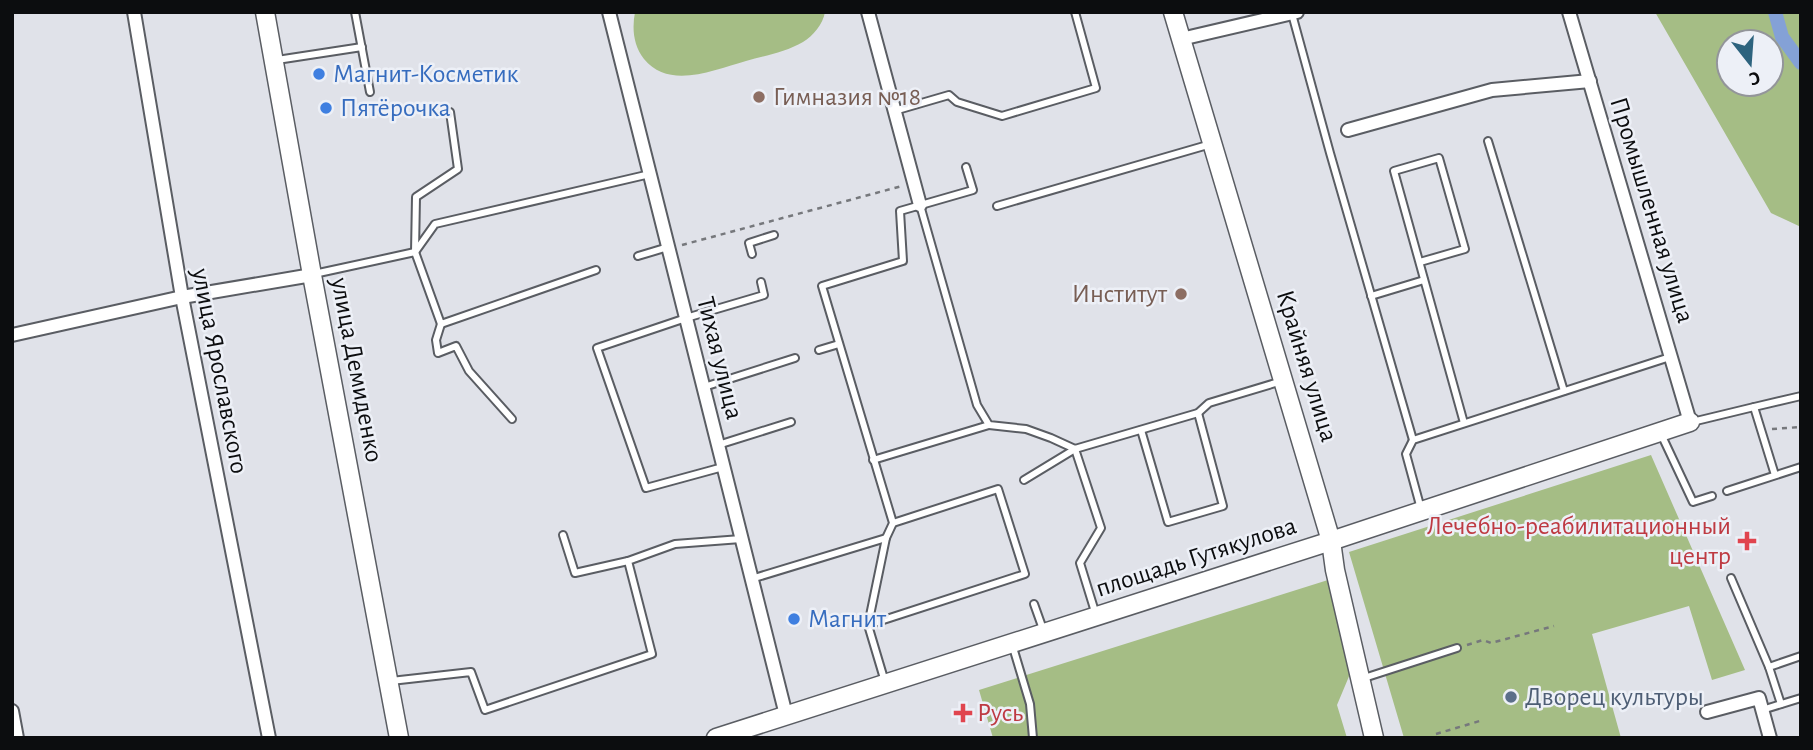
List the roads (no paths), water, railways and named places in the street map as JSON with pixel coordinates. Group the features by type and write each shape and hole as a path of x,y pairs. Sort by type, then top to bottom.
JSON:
{"street":[{"name":"улица Ярославского","path":"134,12 182,297 269,738"},
{"name":"улица Демиденко","path":"265,12 399,738"},
{"name":"Тихая улица","path":"609,12 650,174 672,247 686,318 786,715"},
{"path":"868,12 919,205"},
{"name":"Крайняя улица","path":"1173,12 1331,541 1335,570 1374,738"},
{"name":"Промышленная улица","path":"1569,12 1690,422"},
{"path":"1181,39 1295,13"},
{"path":"1348,130 1492,90 1590,81"},
{"path":"12,335 182,297 312,275"},
{"name":"площадь Гутякулова","path":"716,738 1331,541 1690,422"},
{"path":"1707,712 1759,698 1770,738"},
{"path":"12,711 17,738"}],"lane":[{"path":"355,12 370,92"},
{"path":"894,111 949,95 957,102 1002,116 1096,88 1074,12"},
{"path":"1295,13 1371,296 1413,440 1406,454 1422,511"},
{"path":"274,61 362,47"},
{"path":"450,112 458,169 415,197 415,251 440,324 436,340 438,353 456,346 469,371 512,419"},
{"path":"1488,141 1564,391"},
{"path":"997,206 1212,143"},
{"path":"1420,262 1465,248 1439,158 1394,170 1464,423"},
{"path":"885,684 869,625 886,538 893,523 822,286 903,261 900,211 973,190 966,167"},
{"path":"312,275 415,251 435,224 650,174"},
{"path":"919,205 977,405 989,425"},
{"path":"752,254 749,243 774,235"},
{"path":"638,256 672,247"},
{"path":"440,324 596,270"},
{"path":"1371,296 1424,280"},
{"path":"723,467 646,488 597,348 764,295 761,282"},
{"path":"820,350 839,344"},
{"path":"1413,440 1672,357"},
{"path":"703,387 795,358"},
{"path":"1024,480 1075,449 1198,413 1209,403 1284,380"},
{"path":"1690,422 1801,396"},
{"path":"1754,407 1775,475"},
{"path":"1141,430 1168,522 1223,506 1198,413"},
{"path":"718,444 792,422"},
{"path":"873,460 989,425 1026,429 1075,449 1101,528 1080,563 1096,616"},
{"path":"1660,432 1693,502 1712,496"},
{"path":"1727,491 1801,467"},
{"path":"893,523 1006,486"},
{"path":"998,489 1028,583"},
{"path":"564,534 575,573 628,561 675,544 741,539"},
{"path":"751,579 886,538"},
{"path":"389,681 471,672 485,710 652,654 628,561"},
{"path":"869,625 1025,574"},
{"path":"1731,578 1769,667 1781,704"},
{"path":"1034,604 1044,632"},
{"path":"1012,643 1030,704 1033,738"},
{"path":"1362,679 1457,648"},
{"path":"1769,667 1801,656"},
{"path":"1762,710 1801,698"}],"waterway":[{"path":"1775,12 1782,37 1801,63"}],"place":[{"name":"Магнит-Косметик","path":"319,74"},
{"name":"Гимназия №18","path":"759,97"},
{"name":"Пятёрочка","path":"326,108"},
{"name":"Институт","path":"1181,294"},
{"name":"Лечебно-реабилитационный центр","path":"1747,541"},
{"name":"Магнит","path":"794,619"},
{"name":"Дворец культуры","path":"1511,697"},
{"name":"Русь","path":"963,713"}]}
